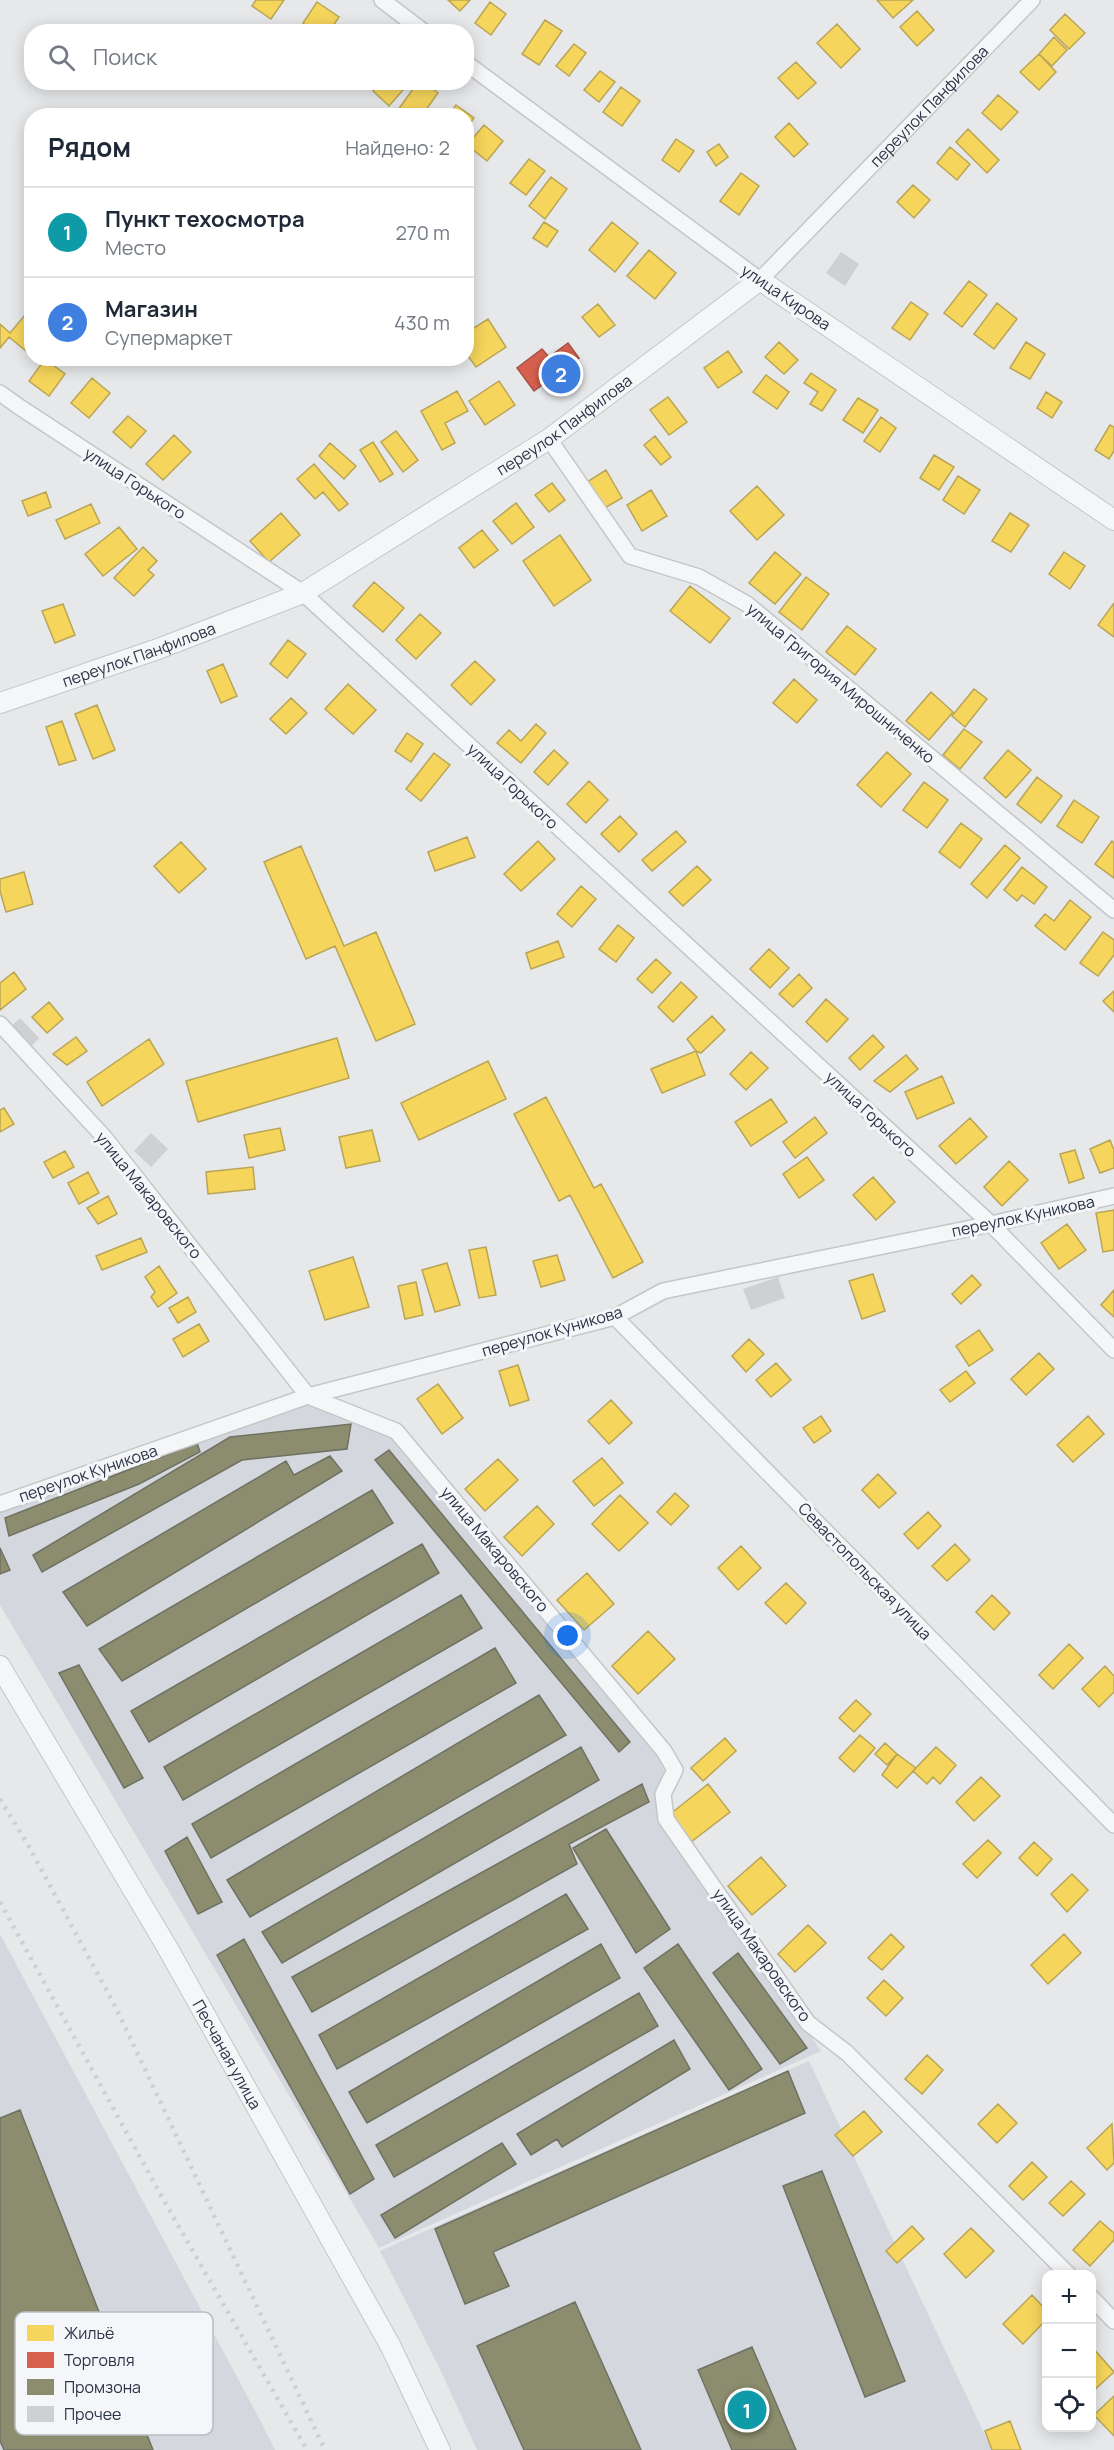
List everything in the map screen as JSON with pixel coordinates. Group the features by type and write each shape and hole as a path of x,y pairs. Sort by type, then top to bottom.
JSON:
{"street":[{"path":"382,0 414,24"},
{"name":"переулок Панфилова","path":"0,703 158,650 303,593 549,439 760,280 1032,0"},
{"name":"улица Кирова","path":"474,69 760,280 1114,520"},
{"name":"улица Горького","path":"0,393 303,593 991,1224 1114,1350"},
{"name":"улица Григория Мирошниченко","path":"549,439 630,556 699,577 747,604 1114,910"},
{"name":"улица Макаровского","path":"0,1024 104,1137 308,1396 396,1431 664,1751 675,1770 663,1794 666,1819 808,2023 846,2053 1064,2270"},
{"name":"переулок Куникова","path":"0,1504 308,1396 615,1317 663,1291 991,1224 1114,1196"},
{"name":"Севастопольская улица","path":"615,1317 1114,1825"},
{"name":"Песчаная улица","path":"0,1666 167,1947 390,2345 440,2450"},
{"path":"1096,2302 1114,2321"}],"shaded area":[{"path":"308,1400 394,1434 657,1755 665,1772 659,1792 661,1821 821,2051 379,2248 0,1605 0,1507"},
{"path":"0,1934 202,2312 15,2312 15,2435 213,2435 213,2332 275,2450 0,2450"},
{"path":"809,2061 992,2450 477,2450 439,2367 380,2251"}],"building: Жильё":[{"path":"256,0 284,0 271,19 252,6"},
{"path":"448,0 470,0 460,11"},
{"path":"877,0 913,0 893,18"},
{"path":"317,2 339,17 334,24 303,23"},
{"path":"490,2 506,14 491,35 475,23"},
{"path":"917,11 934,30 917,46 900,27"},
{"path":"1065,14 1085,33 1069,49 1050,30"},
{"path":"545,20 562,31 539,65 522,54"},
{"path":"837,24 860,49 841,68 817,43"},
{"path":"1054,37 1067,50 1052,66 1039,54"},
{"path":"574,44 586,53 569,76 556,66"},
{"path":"1039,54 1056,72 1039,90 1020,72"},
{"path":"796,62 816,83 798,99 778,78"},
{"path":"600,71 615,82 599,102 584,90"},
{"path":"621,87 640,101 622,126 603,112"},
{"path":"374,90 403,90 389,106"},
{"path":"412,90 434,90 438,93 427,108 399,108"},
{"path":"998,95 1018,112 1001,130 982,113"},
{"path":"789,123 808,144 794,157 775,137"},
{"path":"484,125 503,141 487,161 474,151 474,137"},
{"path":"968,129 999,160 987,173 956,142"},
{"path":"676,139 694,151 679,172 662,160"},
{"path":"719,144 728,157 716,166 707,152"},
{"path":"950,147 970,164 957,180 937,163"},
{"path":"529,159 545,171 526,195 510,183"},
{"path":"741,173 759,186 739,215 720,201"},
{"path":"551,177 567,189 545,219 529,206"},
{"path":"913,185 930,200 914,218 897,202"},
{"path":"544,222 558,231 547,247 533,238"},
{"path":"612,222 638,243 615,272 589,250"},
{"path":"649,250 676,273 655,299 627,276"},
{"path":"969,281 987,295 962,327 944,313"},
{"path":"911,302 928,314 910,340 892,328"},
{"path":"997,303 1017,319 994,349 974,334"},
{"path":"598,304 615,325 599,337 582,317"},
{"path":"24,316 24,349 9,337 0,348 0,324 10,333"},
{"path":"488,319 506,347 476,367 474,364 474,328"},
{"path":"779,342 798,360 784,374 765,357"},
{"path":"1026,342 1045,354 1030,379 1010,368"},
{"path":"728,351 742,372 718,388 704,368"},
{"path":"40,366 54,366 65,374 49,396 29,381"},
{"path":"811,373 836,390 822,411 810,404 818,392 804,383"},
{"path":"766,375 789,392 777,409 753,392"},
{"path":"92,378 110,393 89,418 71,403"},
{"path":"499,381 515,405 485,425 469,401"},
{"path":"457,391 468,411 445,423 455,443 442,450 421,411"},
{"path":"1046,392 1062,402 1052,418 1037,408"},
{"path":"668,397 687,422 669,435 650,410"},
{"path":"858,398 878,410 863,433 843,420"},
{"path":"128,416 146,431 131,448 113,432"},
{"path":"881,417 896,428 880,452 864,441"},
{"path":"1110,425 1114,427 1114,451 1109,459 1095,450"},
{"path":"396,431 418,460 403,472 381,442"},
{"path":"174,435 191,452 163,480 146,464"},
{"path":"655,436 671,457 661,465 644,445"},
{"path":"373,442 393,474 380,482 360,450"},
{"path":"330,443 356,466 344,479 319,456"},
{"path":"934,455 954,467 939,490 920,478"},
{"path":"314,464 348,504 339,511 323,492 315,499 297,479"},
{"path":"606,470 622,498 603,509 587,482"},
{"path":"958,476 980,490 964,514 943,500"},
{"path":"552,483 565,500 549,512 535,495"},
{"path":"757,486 784,515 757,540 730,511"},
{"path":"651,490 667,516 642,531 627,505"},
{"path":"46,492 51,507 28,516 22,501"},
{"path":"516,503 534,527 512,544 493,521"},
{"path":"91,504 100,523 65,539 56,520"},
{"path":"281,513 300,535 269,562 250,541"},
{"path":"1010,513 1029,525 1011,552 992,541"},
{"path":"119,527 137,549 103,576 85,554"},
{"path":"482,530 498,550 474,568 459,548"},
{"path":"560,535 591,580 554,606 523,561"},
{"path":"143,547 157,561 148,570 154,575 134,596 114,578"},
{"path":"775,552 801,574 775,604 749,583"},
{"path":"1064,552 1085,566 1070,589 1049,574"},
{"path":"806,577 829,594 802,630 779,612"},
{"path":"374,582 404,608 383,632 353,606"},
{"path":"690,586 730,618 710,643 670,611"},
{"path":"1114,603 1114,637 1098,625"},
{"path":"63,604 75,635 55,643 42,611"},
{"path":"420,614 441,633 416,659 396,640"},
{"path":"847,626 876,649 855,675 826,652"},
{"path":"288,640 306,654 287,678 270,664"},
{"path":"475,661 495,680 471,705 451,685"},
{"path":"223,664 237,696 221,703 207,671"},
{"path":"794,679 817,700 797,723 773,703"},
{"path":"348,684 376,710 353,734 325,709"},
{"path":"974,689 987,699 965,727 952,716"},
{"path":"931,692 953,712 929,740 906,721"},
{"path":"291,698 307,713 286,734 270,719"},
{"path":"97,705 115,750 93,759 75,714"},
{"path":"62,721 76,760 59,765 46,727"},
{"path":"536,724 546,733 521,763 497,743 509,730 521,741"},
{"path":"964,729 982,742 960,769 943,755"},
{"path":"407,733 423,744 411,762 395,751"},
{"path":"554,750 568,763 548,785 534,772"},
{"path":"1008,750 1031,770 1006,798 984,778"},
{"path":"887,752 911,774 881,807 857,785"},
{"path":"434,753 450,765 421,801 406,789"},
{"path":"1037,777 1062,796 1041,823 1017,804"},
{"path":"589,781 608,800 586,823 567,804"},
{"path":"924,782 948,800 927,828 903,810"},
{"path":"1074,800 1099,817 1082,843 1057,826"},
{"path":"620,816 637,834 619,852 601,834"},
{"path":"961,823 982,839 960,868 939,852"},
{"path":"676,831 686,842 652,871 642,860"},
{"path":"467,837 475,857 435,871 428,852"},
{"path":"538,841 555,859 521,891 504,874"},
{"path":"1112,841 1114,843 1114,878 1095,864"},
{"path":"181,842 206,869 179,893 154,866"},
{"path":"1005,845 1020,858 987,898 971,884"},
{"path":"301,846 344,946 376,932 415,1024 376,1041 335,946 306,959 264,862"},
{"path":"697,866 711,880 683,906 669,892"},
{"path":"1022,867 1047,887 1034,904 1022,895 1017,901 1004,890"},
{"path":"24,872 33,904 6,912 0,891 0,879"},
{"path":"581,886 596,899 572,927 557,914"},
{"path":"1070,900 1091,917 1065,950 1035,926 1045,914 1054,921"},
{"path":"618,925 634,938 616,962 599,949"},
{"path":"1103,932 1114,940 1114,955 1098,976 1080,963"},
{"path":"558,941 564,957 531,969 526,953"},
{"path":"769,949 789,968 770,988 750,969"},
{"path":"656,959 671,973 652,993 637,979"},
{"path":"14,972 26,989 0,1010 0,983"},
{"path":"799,974 812,988 793,1007 779,994"},
{"path":"681,982 697,997 673,1022 658,1007"},
{"path":"1114,991 1114,1012 1103,1001"},
{"path":"826,999 848,1019 827,1042 806,1022"},
{"path":"49,1002 63,1019 47,1033 32,1017"},
{"path":"712,1016 725,1030 701,1053 696,1051 687,1039"},
{"path":"873,1035 884,1047 860,1070 849,1058"},
{"path":"76,1037 87,1051 67,1065 53,1054"},
{"path":"337,1038 349,1078 198,1122 186,1081"},
{"path":"149,1039 164,1064 102,1106 87,1082"},
{"path":"696,1051 705,1075 662,1093 651,1069"},
{"path":"751,1052 768,1068 746,1090 730,1074"},
{"path":"906,1055 918,1069 890,1092 874,1081"},
{"path":"488,1061 506,1099 419,1140 401,1103"},
{"path":"942,1076 954,1103 917,1119 905,1092"},
{"path":"546,1097 594,1188 601,1184 643,1262 613,1278 570,1195 559,1201 514,1114"},
{"path":"771,1099 787,1122 751,1146 735,1122"},
{"path":"4,1108 14,1124 0,1132 0,1110"},
{"path":"815,1117 827,1133 795,1158 783,1142"},
{"path":"970,1118 987,1137 956,1164 939,1146"},
{"path":"280,1128 285,1150 249,1158 244,1135"},
{"path":"372,1130 380,1161 346,1168 339,1137"},
{"path":"1110,1140 1114,1150 1114,1168 1100,1173 1090,1149"},
{"path":"1075,1150 1084,1178 1069,1183 1060,1154"},
{"path":"65,1151 74,1167 53,1178 44,1162"},
{"path":"807,1157 824,1180 799,1198 783,1174"},
{"path":"1009,1161 1028,1180 1002,1206 984,1187"},
{"path":"253,1167 255,1189 208,1194 206,1172"},
{"path":"88,1172 99,1193 79,1204 68,1183"},
{"path":"873,1177 895,1202 876,1220 853,1195"},
{"path":"108,1196 117,1214 98,1224 87,1208"},
{"path":"1114,1210 1114,1250 1103,1252 1096,1213"},
{"path":"1067,1224 1086,1250 1059,1269 1041,1243"},
{"path":"141,1238 147,1252 102,1270 96,1256"},
{"path":"486,1247 496,1295 479,1298 469,1250"},
{"path":"557,1255 565,1280 541,1287 533,1261"},
{"path":"353,1257 369,1307 325,1320 309,1271"},
{"path":"447,1263 460,1305 435,1312 422,1270"},
{"path":"159,1266 177,1293 158,1307 151,1297 155,1292 145,1277"},
{"path":"873,1274 885,1311 862,1319 849,1281"},
{"path":"972,1275 981,1285 961,1304 952,1294"},
{"path":"416,1282 423,1315 405,1319 398,1286"},
{"path":"1114,1290 1114,1317 1101,1305"},
{"path":"188,1297 196,1312 178,1323 169,1308"},
{"path":"199,1324 209,1341 183,1357 173,1339"},
{"path":"979,1330 993,1350 969,1366 956,1346"},
{"path":"749,1339 764,1354 746,1372 732,1356"},
{"path":"1039,1353 1054,1369 1026,1395 1011,1379"},
{"path":"776,1363 791,1380 771,1397 756,1380"},
{"path":"518,1365 529,1400 510,1406 499,1371"},
{"path":"966,1371 975,1383 950,1402 940,1390"},
{"path":"438,1384 463,1418 442,1434 417,1399"},
{"path":"611,1400 632,1423 609,1444 588,1421"},
{"path":"821,1416 831,1431 814,1443 803,1428"},
{"path":"1088,1416 1104,1434 1073,1462 1057,1445"},
{"path":"602,1458 623,1483 594,1506 573,1481"},
{"path":"498,1459 518,1480 485,1511 465,1489"},
{"path":"878,1474 896,1493 879,1508 862,1490"},
{"path":"675,1493 689,1506 671,1525 657,1512"},
{"path":"620,1495 648,1523 619,1551 592,1524"},
{"path":"537,1506 554,1524 522,1556 504,1537"},
{"path":"928,1512 941,1526 918,1549 904,1534"},
{"path":"955,1544 970,1560 947,1581 932,1566"},
{"path":"741,1546 761,1568 738,1590 718,1568"},
{"path":"587,1573 614,1604 584,1630 557,1600"},
{"path":"786,1583 806,1603 786,1624 765,1603"},
{"path":"992,1595 1010,1613 994,1630 976,1612"},
{"path":"648,1631 675,1659 638,1694 612,1666"},
{"path":"1069,1644 1083,1658 1053,1689 1039,1675"},
{"path":"1105,1666 1114,1676 1114,1692 1099,1707 1082,1689"},
{"path":"856,1700 871,1714 854,1732 839,1718"},
{"path":"860,1735 875,1748 854,1772 839,1758"},
{"path":"725,1738 736,1751 703,1781 691,1768"},
{"path":"885,1743 897,1754 887,1765 875,1754"},
{"path":"936,1747 956,1765 940,1784 933,1777 927,1784 913,1771"},
{"path":"897,1754 916,1768 897,1788 882,1775"},
{"path":"981,1777 1000,1796 974,1821 956,1802"},
{"path":"708,1784 730,1812 691,1842 669,1815"},
{"path":"988,1840 1001,1853 977,1878 963,1864"},
{"path":"1034,1842 1052,1859 1037,1876 1019,1858"},
{"path":"761,1857 786,1886 752,1915 728,1886"},
{"path":"1072,1874 1088,1890 1067,1912 1051,1894"},
{"path":"808,1925 826,1943 795,1972 778,1954"},
{"path":"891,1934 904,1947 882,1970 868,1958"},
{"path":"1064,1934 1081,1953 1048,1984 1031,1965"},
{"path":"884,1980 903,1998 886,2016 867,1998"},
{"path":"927,2055 943,2070 922,2094 905,2079"},
{"path":"998,2104 1017,2123 997,2143 978,2124"},
{"path":"864,2111 882,2132 853,2156 835,2135"},
{"path":"1112,2124 1114,2163 1107,2170 1087,2148"},
{"path":"1032,2162 1047,2177 1023,2200 1009,2186"},
{"path":"1071,2181 1085,2194 1063,2216 1049,2203"},
{"path":"1100,2221 1114,2233 1114,2240 1090,2266 1073,2250"},
{"path":"912,2226 924,2239 897,2263 886,2251"},
{"path":"971,2228 994,2251 966,2278 944,2254"},
{"path":"1032,2295 1042,2306 1042,2324 1023,2344 1003,2324"},
{"path":"1096,2352 1114,2372 1096,2388"},
{"path":"1114,2396 1114,2436 1096,2417 1096,2413"},
{"path":"1010,2421 1021,2450 992,2450 985,2431"}],"building: Торговля":[{"path":"568,343 579,358 534,391 517,368 542,349 549,357"}],"building: Промзона":[{"path":"351,1424 347,1449 242,1460 42,1572 33,1555 230,1437"},
{"path":"197,1443 200,1452 139,1484 9,1536 5,1518"},
{"path":"389,1450 630,1742 619,1752 375,1460"},
{"path":"330,1456 342,1471 87,1626 63,1592 286,1461 294,1475"},
{"path":"372,1490 393,1523 122,1681 99,1649"},
{"path":"422,1544 439,1573 149,1742 131,1711"},
{"path":"0,1548 10,1570 0,1574"},
{"path":"461,1595 482,1628 183,1800 164,1767"},
{"path":"495,1648 516,1683 211,1858 192,1824"},
{"path":"79,1665 143,1778 124,1788 59,1673"},
{"path":"539,1695 566,1735 250,1917 227,1880"},
{"path":"581,1747 599,1780 282,1963 262,1932"},
{"path":"642,1784 649,1802 569,1844 577,1864 312,2012 292,1977"},
{"path":"606,1829 670,1929 636,1953 573,1848"},
{"path":"187,1837 222,1902 198,1914 165,1851"},
{"path":"566,1894 588,1929 337,2069 319,2035"},
{"path":"244,1939 374,2179 350,2194 217,1955"},
{"path":"601,1944 620,1978 367,2123 349,2092"},
{"path":"678,1944 762,2069 729,2090 644,1968"},
{"path":"738,1953 807,2048 780,2064 713,1973"},
{"path":"639,1993 658,2026 394,2177 376,2145"},
{"path":"674,2040 690,2069 562,2147 557,2139 531,2155 517,2134"},
{"path":"788,2071 805,2113 493,2252 509,2286 465,2304 435,2229"},
{"path":"20,2110 99,2312 15,2312 15,2435 147,2435 153,2450 4,2450 0,2441 0,2118"},
{"path":"502,2143 516,2164 395,2238 381,2215"},
{"path":"822,2171 905,2381 865,2397 783,2186"},
{"path":"575,2302 641,2450 524,2450 477,2346"},
{"path":"752,2347 796,2450 732,2450 698,2370"}],"building: Прочее":[{"path":"841,252 859,264 845,286 826,273"},
{"path":"20,1018 39,1038 29,1049 9,1028"},
{"path":"151,1133 168,1149 151,1167 134,1151"},
{"path":"778,1277 785,1298 751,1310 743,1289"}],"railway":[{"path":"0,1799 28,1845 115,2006 325,2450"},
{"path":"0,1902 163,2199 307,2450"}],"place":[{"name":"Магазин","path":"561,374"},
{"name":"Пункт техосмотра","path":"747,2410"}]}
